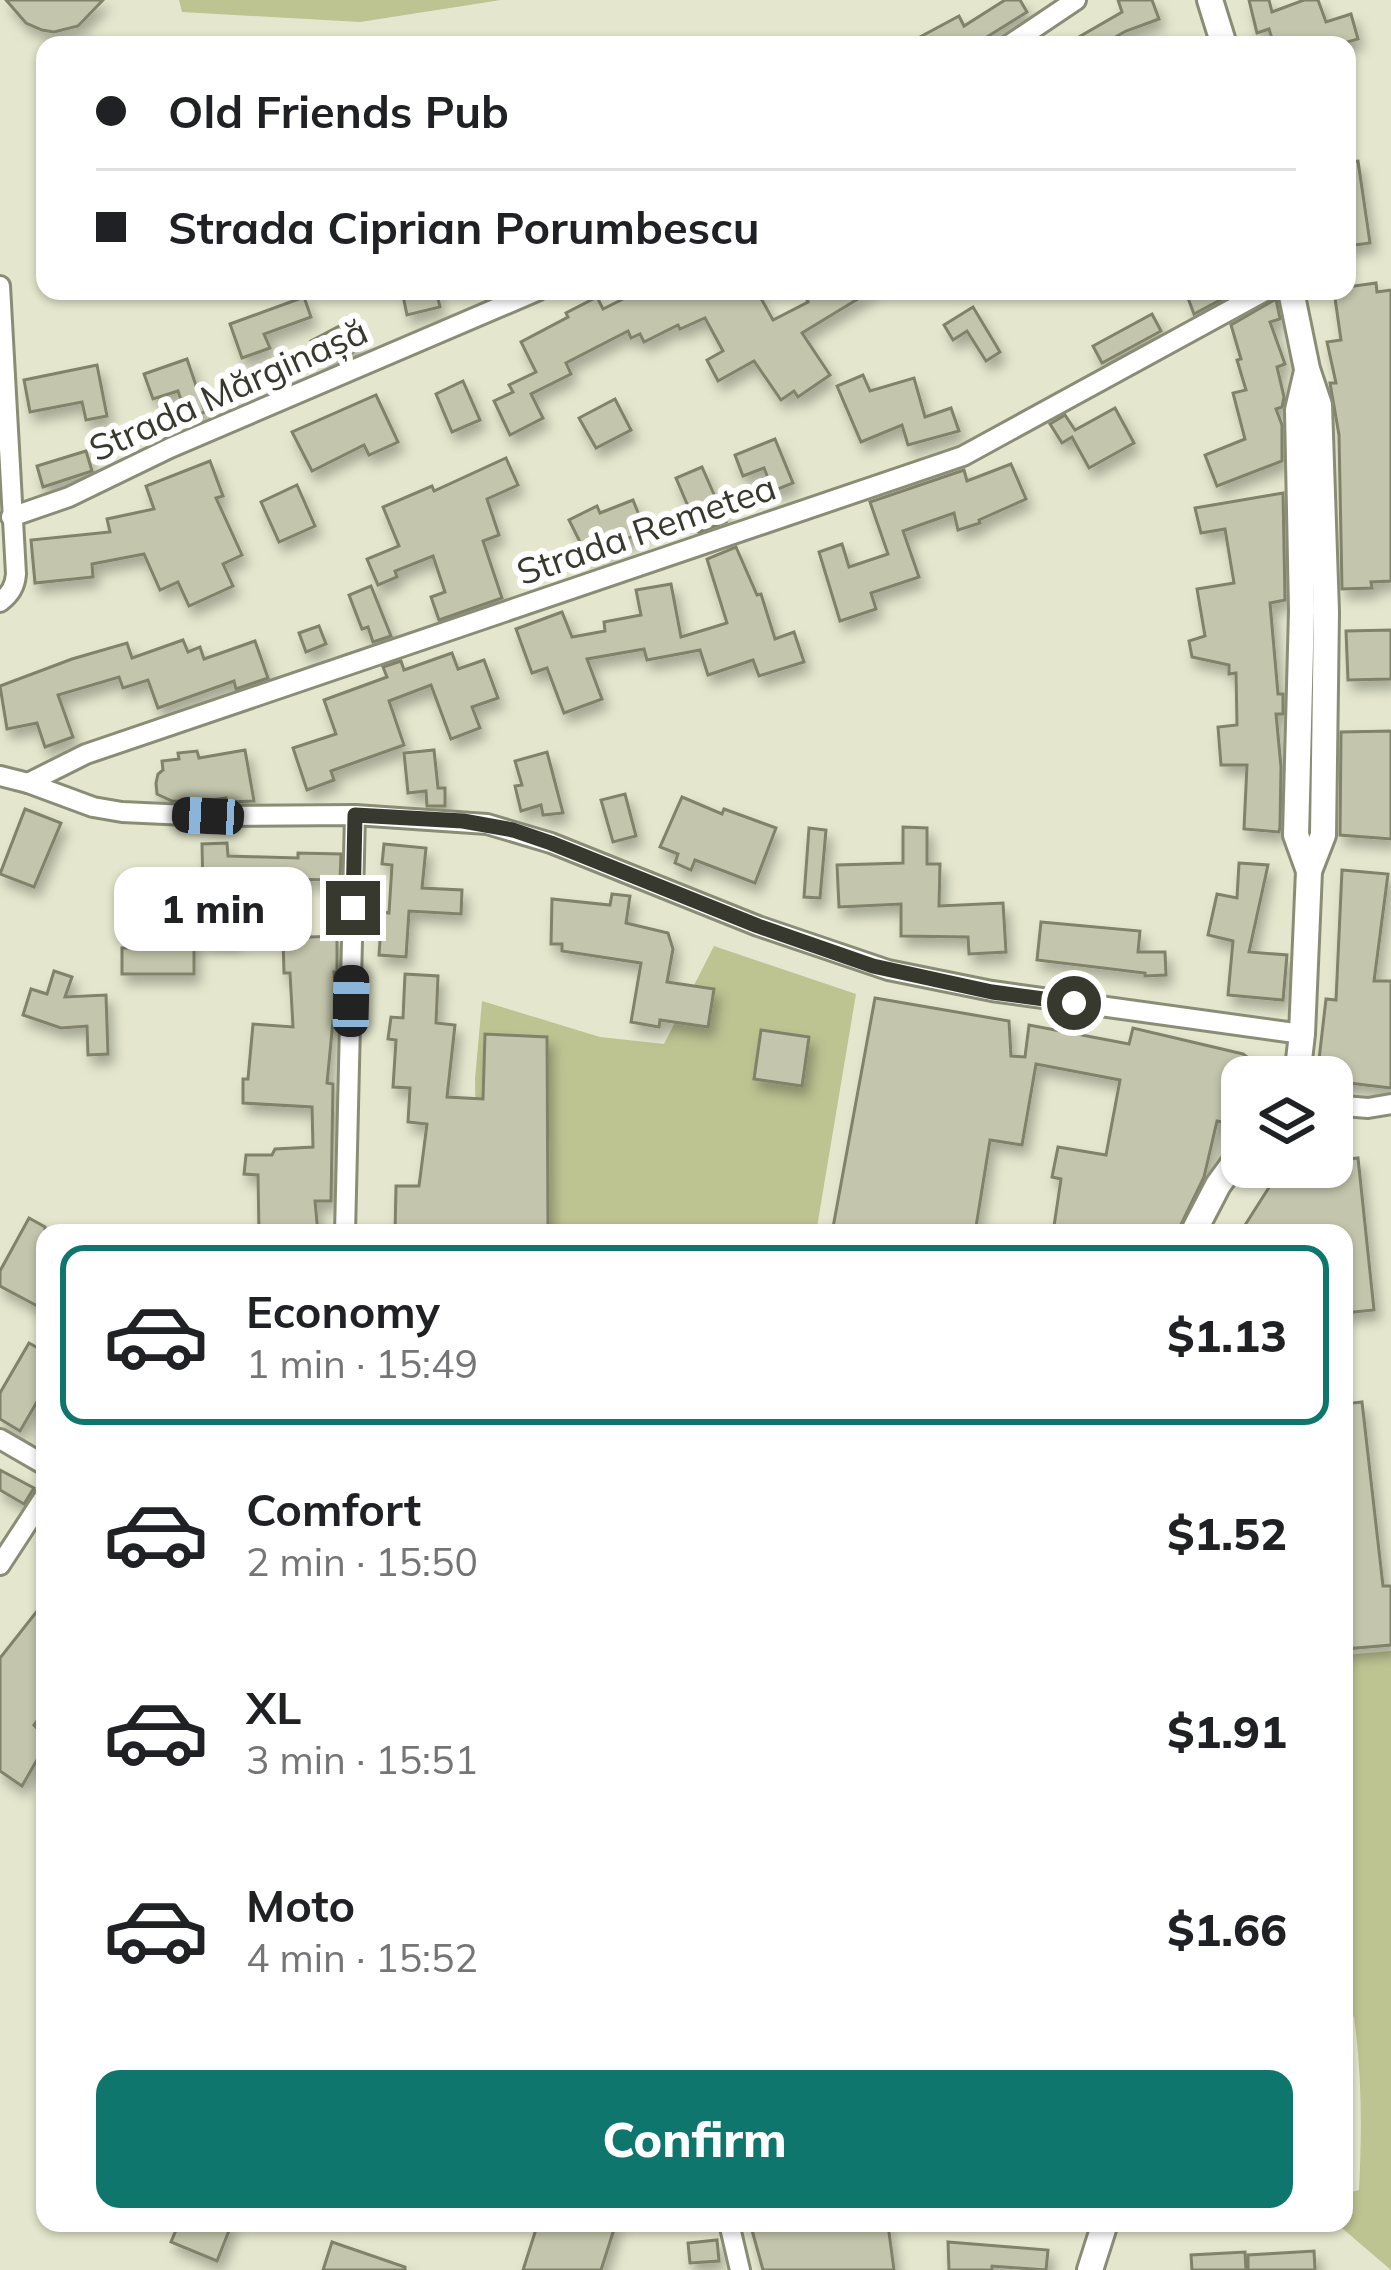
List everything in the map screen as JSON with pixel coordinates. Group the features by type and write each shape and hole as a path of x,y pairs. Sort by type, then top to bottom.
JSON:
{"street":[{"path":"1022,36 1076,0"},
{"path":"1210,0 1222,36"},
{"path":"1226,0 1236,36"},
{"path":"0,286 15,584 0,602"},
{"name":"Strada Mărginașă","path":"11,517 69,497 170,448 516,300"},
{"name":"Strada Remetea","path":"28,783 86,754 963,455 1248,300"},
{"path":"1293,300 1307,369 1298,410 1301,611 1296,835 1309,871 1300,1056"},
{"path":"0,776 122,812 355,815 463,821 513,830 758,926 888,970 992,992 1303,1034"},
{"path":"346,1224 355,815"},
{"path":"1353,1107 1391,1104"},
{"path":"1198,1224 1221,1181"},
{"path":"0,1439 36,1460"},
{"path":"0,1564 36,1510"},
{"path":"732,2232 740,2270"},
{"path":"1090,2270 1103,2232"}],"green space":[{"path":"179,0 501,0 360,22 182,12"},
{"path":"714,946 856,994 818,1224 477,1224 475,1079 482,1001 600,1037 664,1044"},
{"path":"1391,1651 1391,2270 1347,2232 1353,2232 1353,2192 1359,2190 1361,2147 1353,2016 1353,1654"}],"building":[{"path":"6,0 103,0 78,26 54,32 26,23"},
{"path":"1005,0 1020,0 1027,12 988,36 922,36 959,16 964,26"},
{"path":"1118,0 1152,0 1159,19 1117,36 1081,36 1122,12"},
{"path":"1249,0 1269,0 1272,12 1318,0 1326,22 1351,14 1358,39 1271,36 1269,29 1257,33"},
{"path":"1356,161 1370,243 1356,245"},
{"path":"1376,283 1377,292 1391,290 1391,581 1371,582 1372,588 1342,589 1339,435 1330,383 1336,383 1327,342 1341,340 1335,300 1356,300 1356,286"},
{"path":"296,300 305,300 311,317 264,334 270,348 242,358 230,324"},
{"path":"404,300 438,300 440,307 407,315"},
{"path":"591,300 598,300 603,309 621,300 762,300 773,320 807,300 856,300 802,333 830,375 798,397 794,391 781,400 754,361 718,381 707,360 723,351 705,318 644,342 640,334 631,338 628,331 566,363 571,374 531,394 543,418 510,435 494,401 513,392 509,385 536,372 521,342"},
{"path":"1189,300 1220,300 1194,314"},
{"path":"1276,300 1280,319 1270,322 1285,364 1277,367 1284,397 1282,407 1276,409 1282,425 1282,461 1217,486 1205,455 1245,439 1233,393 1246,390 1231,325"},
{"path":"973,307 1000,352 986,361 967,331 953,340 944,325"},
{"path":"1152,314 1161,331 1102,363 1093,346"},
{"path":"345,323 358,349 339,360 336,354 322,362 311,341"},
{"path":"187,359 205,412 187,418 178,391 153,399 144,374"},
{"path":"97,365 107,416 86,420 82,402 30,412 24,380"},
{"path":"863,375 870,391 914,378 925,417 951,408 959,431 908,445 902,425 861,442 837,386"},
{"path":"463,381 480,420 452,432 436,394"},
{"path":"376,395 398,442 369,455 364,445 312,471 292,432"},
{"path":"615,399 631,430 596,448 579,418"},
{"path":"1115,408 1134,443 1089,468 1072,437 1062,443 1050,424 1065,415 1075,430"},
{"path":"775,439 793,483 773,491 764,468 743,476 735,455"},
{"path":"86,451 92,471 43,487 37,466"},
{"path":"506,458 518,485 487,499 499,535 483,541 502,598 439,620 431,597 445,592 433,556 395,571 397,577 378,585 367,559 399,546 383,507 432,486 434,491"},
{"path":"210,461 223,496 216,498 242,555 223,564 233,586 189,606 178,582 160,590 144,554 92,564 93,577 35,583 31,540 110,532 107,519 154,509 146,486"},
{"path":"1011,464 1026,499 958,530 954,513 903,531 919,577 871,593 876,609 840,621 819,552 842,544 849,567 888,554 870,502 964,470 967,481"},
{"path":"702,467 726,522 699,532 676,478"},
{"path":"297,485 315,526 279,542 261,502"},
{"path":"1283,493 1285,600 1270,603 1278,694 1283,694 1283,714 1276,714 1281,767 1279,832 1244,829 1247,765 1221,765 1218,727 1237,725 1236,673 1229,674 1229,665 1192,657 1189,641 1205,636 1197,589 1234,583 1225,529 1201,533 1195,508"},
{"path":"633,500 645,530 588,558 569,520 597,506 600,513"},
{"path":"736,547 757,595 761,594 775,639 794,632 804,662 759,676 753,660 708,675 700,650 647,660 644,649 587,659 602,699 564,713 547,668 532,673 516,629 562,612 572,637 605,631 604,622 641,615 636,590 671,584 681,637 727,623 707,559"},
{"path":"371,586 391,636 373,642 368,627 362,629 349,595"},
{"path":"319,626 326,644 306,652 299,633"},
{"path":"1391,630 1391,679 1348,680 1346,631"},
{"path":"183,640 188,652 200,647 204,659 255,641 268,678 236,689 234,681 158,708 148,680 123,688 119,677 58,695 73,737 45,747 37,723 7,729 0,686 127,643 132,658"},
{"path":"452,653 458,669 484,660 498,698 472,707 480,728 451,739 431,685 389,701 404,745 331,771 334,780 307,790 293,748 336,734 324,700 387,677 383,667 401,661 404,670"},
{"path":"1391,731 1391,839 1340,835 1341,732"},
{"path":"245,750 254,801 172,801 157,794 162,761 179,759 178,753 197,751 199,758"},
{"path":"434,750 445,806 427,806 426,791 408,793 404,753"},
{"path":"547,752 563,813 543,815 541,805 521,811 515,786 522,785 515,761"},
{"path":"625,794 636,836 613,842 601,800"},
{"path":"682,797 722,814 724,809 776,828 755,883 695,860 691,870 675,863 678,854 660,847"},
{"path":"25,809 61,823 34,887 0,874"},
{"path":"903,827 927,828 927,864 940,864 939,906 1003,903 1006,952 969,954 968,937 901,936 901,904 839,907 837,865 903,863"},
{"path":"809,828 826,830 820,898 804,897"},
{"path":"227,843 228,856 341,854 340,880 284,879 283,902 235,901 236,940 204,940 202,844"},
{"path":"384,844 426,848 422,888 462,890 461,914 409,911 406,957 379,955 382,912 389,913 392,865 382,864"},
{"path":"1239,863 1268,865 1249,952 1287,955 1283,1000 1228,995 1233,941 1208,935 1217,894 1237,898"},
{"path":"1342,870 1388,874 1374,981 1391,981 1391,1088 1353,1083 1353,1056 1319,1056 1326,999 1336,1000"},
{"path":"612,894 630,896 626,923 668,933 673,949 667,982 714,989 708,1027 660,1020 659,1027 631,1022 641,963 562,951 562,944 551,944 552,899 610,905"},
{"path":"1041,922 1140,931 1138,952 1165,952 1166,975 1037,960"},
{"path":"151,924 194,924 194,974 122,974 122,948 149,948"},
{"path":"337,936 337,1021 333,1021 327,1083 333,1084 331,1201 315,1201 317,1224 259,1224 258,1175 244,1174 246,1155 313,1147 312,1107 243,1103 253,1024 293,1027 283,938"},
{"path":"54,971 72,977 65,997 106,995 108,1054 88,1055 87,1026 61,1028 23,1015 31,989 47,994"},
{"path":"405,974 438,976 436,1023 455,1025 447,1097 483,1099 485,1034 547,1037 548,1224 395,1224 396,1186 419,1186 427,1124 408,1122 410,1088 393,1087 396,1040 388,1039 391,1017 403,1018"},
{"path":"875,998 1009,1021 1011,1056 1025,1057 1029,1025 1129,1044 1133,1028 1246,1056 1221,1056 1221,1122 1217,1121 1204,1177 1181,1224 1054,1224 1061,1179 1052,1177 1058,1147 1106,1155 1120,1080 1036,1064 1022,1145 990,1140 976,1224 834,1224"},
{"path":"761,1030 809,1037 802,1086 754,1079"},
{"path":"1358,1158 1374,1310 1353,1312 1353,1224 1246,1224 1269,1188 1353,1188 1353,1159"},
{"path":"29,1218 40,1224 36,1224 36,1305 0,1286 0,1271"},
{"path":"29,1343 36,1347 36,1403 20,1431 0,1419 0,1393"},
{"path":"1362,1402 1383,1586 1391,1586 1391,1645 1353,1648 1353,1403"},
{"path":"0,1470 34,1488 24,1504 0,1490"},
{"path":"36,1612 36,1762 22,1786 0,1771 0,1658"},
{"path":"175,2232 228,2232 217,2261 171,2242"},
{"path":"535,2232 613,2232 601,2270 523,2270"},
{"path":"752,2232 889,2232 894,2270 763,2270"},
{"path":"717,2240 719,2261 690,2263 688,2243"},
{"path":"332,2242 405,2267 405,2270 323,2270"},
{"path":"948,2242 1048,2250 1046,2270 992,2266 992,2270 949,2270"},
{"path":"1314,2251 1315,2270 1248,2270 1248,2255"},
{"path":"1245,2252 1246,2270 1192,2270 1191,2255"}],"route":[{"path":"353,908 355,815 487,824 551,843 758,926 873,966 992,992 1074,1003"}]}
